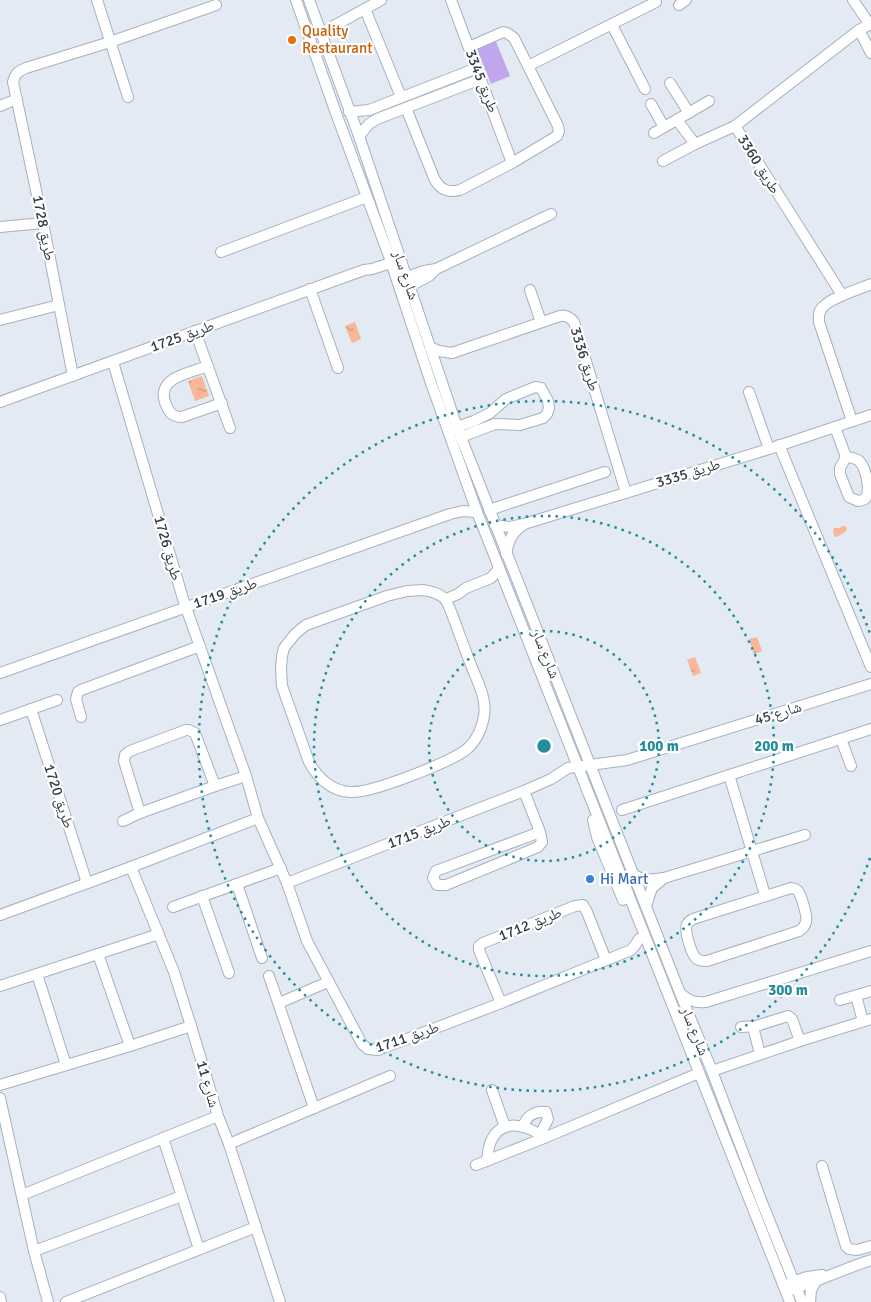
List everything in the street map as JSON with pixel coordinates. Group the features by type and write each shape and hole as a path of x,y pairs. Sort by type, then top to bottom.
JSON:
{"street":[{"path":"97,0 128,97"},
{"name":"شارع سار","path":"296,0 367,197 408,282 457,427 489,510 802,1302"},
{"name":"شارع سار","path":"308,0 358,136 431,383 477,512 790,1302"},
{"path":"321,33 367,5 381,0"},
{"name":"طريق 3345","path":"451,0 512,163"},
{"path":"852,0 870,24"},
{"path":"528,66 656,2"},
{"name":"طريق 1728","path":"73,376 13,82 15,76 19,71 216,5"},
{"path":"367,5 401,97 434,178 438,186 452,192 460,190 553,140 559,131 514,38 507,33 498,34 469,47"},
{"name":"طريق 3360","path":"842,295 735,126 859,30 870,24"},
{"path":"612,25 645,89"},
{"path":"859,30 871,53"},
{"path":"349,112 368,110 401,97 479,74"},
{"path":"358,136 371,122 479,74"},
{"path":"670,83 689,113"},
{"path":"0,106 17,99"},
{"path":"654,134 709,101"},
{"path":"651,104 664,127"},
{"path":"677,120 694,144"},
{"path":"664,161 694,144 735,126"},
{"path":"221,252 367,197"},
{"path":"408,282 424,271 436,269 551,214"},
{"path":"0,227 43,223"},
{"name":"طريق 1725","path":"0,402 310,289 364,270 372,269 395,258"},
{"path":"852,421 819,322 819,312 823,305 842,295 871,284"},
{"path":"310,289 338,368"},
{"path":"530,290 541,322"},
{"path":"0,320 59,305"},
{"name":"طريق 3336","path":"452,353 541,322 564,316 571,318 574,322 626,492"},
{"path":"195,331 230,428"},
{"path":"430,347 452,353 438,371"},
{"name":"طريق 1726","path":"113,362 186,606 246,776 258,818"},
{"path":"208,366 169,381 164,387 164,401 171,414 176,417 182,417 222,403"},
{"path":"457,427 490,413 506,399 534,387 541,388 548,401 548,414 543,418 512,426 501,423 495,424 461,437"},
{"path":"749,392 769,449"},
{"name":"طريق 3335","path":"495,525 510,527 524,524 769,449 871,415"},
{"path":"835,427 846,457"},
{"path":"780,445 871,667"},
{"path":"489,510 605,472"},
{"name":"طريق 1719","path":"450,514 461,505 470,493"},
{"name":"طريق 1719","path":"0,673 450,514 463,511 477,512"},
{"path":"506,554 510,538 524,524"},
{"path":"446,599 466,588 491,578 499,567"},
{"path":"458,594 469,594 494,584 506,586"},
{"path":"423,590 436,593 446,599 484,701 483,721 474,740 468,748 446,760 370,789 351,793 334,788 324,782 314,772 309,762 282,686 281,662 284,648 306,625 386,596 407,591 423,590"},
{"path":"81,717 76,695 81,690 200,646"},
{"name":"شارع 45","path":"579,772 627,760 871,684"},
{"path":"0,720 57,700"},
{"name":"طريق 1720","path":"31,709 87,883"},
{"path":"140,813 124,761 125,755 186,730 195,733 215,786"},
{"path":"622,810 871,730"},
{"path":"841,739 851,766"},
{"name":"طريق 1715","path":"287,884 551,779 579,772"},
{"path":"729,775 766,895"},
{"path":"123,821 140,813 246,776"},
{"path":"524,791 540,832 542,842 538,847 446,885 437,885 433,878 436,871 540,832"},
{"path":"591,801 597,837 653,973 662,983"},
{"path":"0,915 131,868 258,818"},
{"name":"طريق 1711","path":"258,818 281,868 307,941 362,1044 368,1049 378,1050 606,960 630,950 639,939"},
{"path":"633,874 646,880 664,878 805,835"},
{"name":"شارع 11","path":"131,868 174,972 218,1116 229,1144 279,1302"},
{"path":"173,907 281,868"},
{"path":"646,906 652,888 664,878"},
{"path":"237,884 262,958"},
{"path":"791,888 798,891 807,918 803,928 707,961 701,961 693,955 685,930 689,921 766,895 791,888"},
{"path":"202,896 228,973"},
{"name":"طريق 1712","path":"500,1003 479,950 479,946 482,943 575,906 583,905 606,960"},
{"path":"0,986 159,934"},
{"path":"630,950 645,954"},
{"path":"680,993 688,1000 706,1002 871,951"},
{"path":"98,954 130,1046"},
{"path":"37,974 66,1066"},
{"path":"269,976 314,1108"},
{"path":"278,1003 328,982"},
{"path":"840,1000 871,991"},
{"path":"712,1071 867,1020 856,996"},
{"path":"694,1028 698,1011 706,1002"},
{"path":"741,1027 752,1027 790,1016 800,1041"},
{"path":"0,1085 191,1026"},
{"path":"752,1027 760,1054"},
{"path":"476,1165 699,1073"},
{"path":"229,1144 390,1076"},
{"path":"492,1090 505,1127"},
{"path":"0,1098 34,1251 48,1302"},
{"path":"523,1127 530,1115 536,1112 546,1112 548,1119 542,1137"},
{"path":"22,1195 218,1116"},
{"path":"487,1161 489,1145 492,1139 505,1127 511,1125 523,1127 542,1137"},
{"path":"163,1138 199,1249"},
{"path":"822,1166 846,1246 849,1249 857,1250 871,1246"},
{"path":"34,1251 182,1196"},
{"path":"66,1302 256,1227"},
{"path":"796,1284 816,1282 830,1274 871,1260"},
{"path":"784,1288 814,1276 830,1274"},
{"path":"810,1302 811,1290 816,1282"},
{"path":"0,1297 1,1302"}],"shaded area":[{"path":"495,39 510,76 491,84 476,47"}],"water":[{"path":"355,322 361,339 352,343 345,326"},
{"path":"202,376 209,396 195,401 188,381"},
{"path":"845,526 847,529 845,532 837,537 834,536 834,528"},
{"path":"757,637 762,651 754,654 749,639"},
{"path":"695,657 701,673 693,676 687,660"}],"place":[{"name":"Quality Restaurant","path":"292,40"},
{"name":"Hi Mart","path":"590,879"}]}
